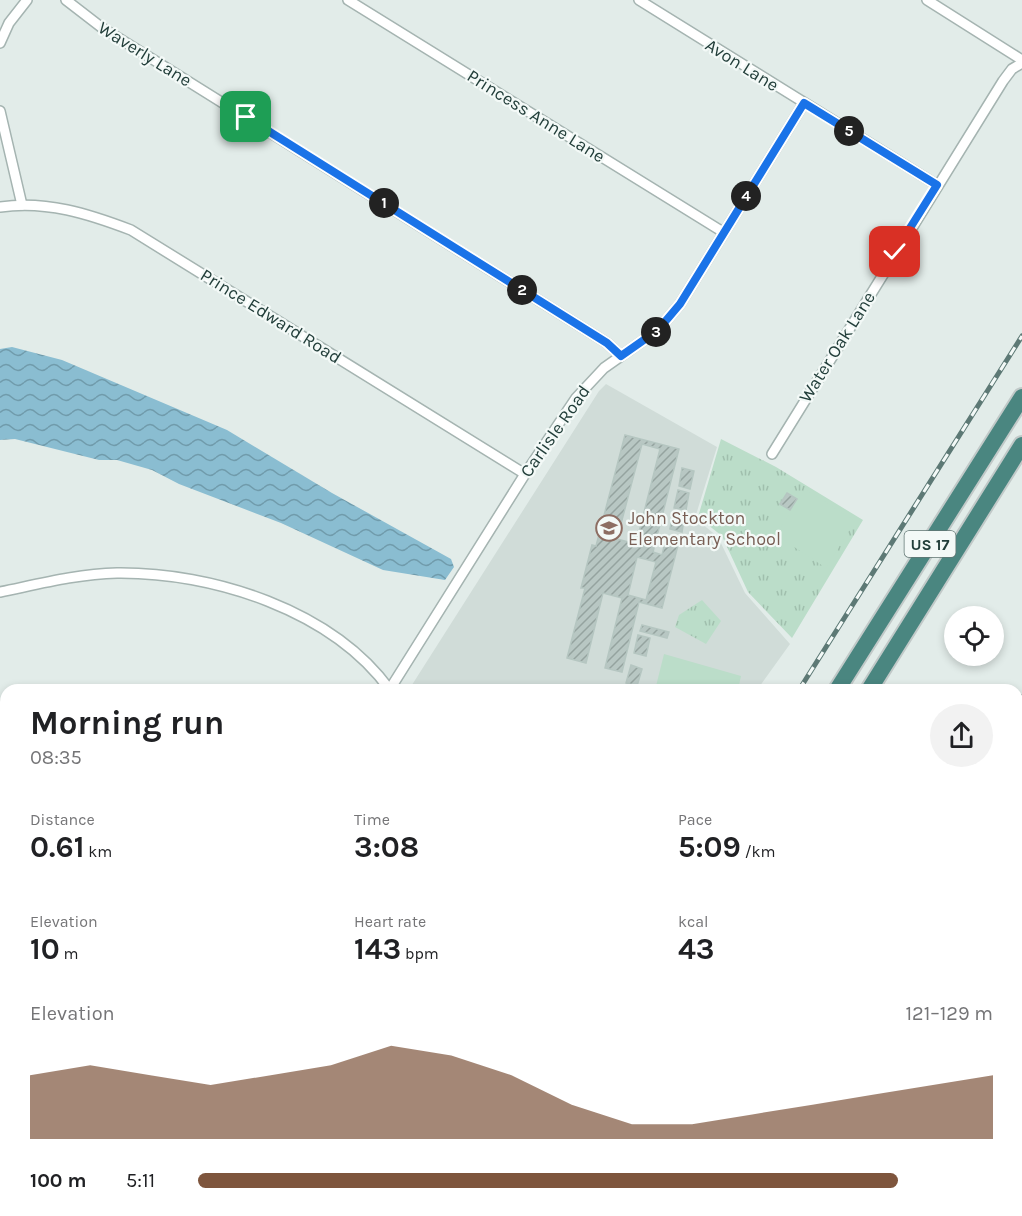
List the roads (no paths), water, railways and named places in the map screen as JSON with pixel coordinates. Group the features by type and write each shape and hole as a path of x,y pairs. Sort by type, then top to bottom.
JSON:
{"highway":[{"name":"US 17","path":"841,684 1022,397"},
{"name":"US 17","path":"873,684 1022,445"}],"street":[{"path":"0,43 9,23 27,0"},
{"name":"Waverly Lane","path":"66,0 101,27 607,343 621,356"},
{"name":"Princess Anne Lane","path":"348,0 723,232"},
{"name":"Avon Lane","path":"639,0 937,185"},
{"path":"927,0 1022,61"},
{"name":"Water Oak Lane","path":"772,454 1003,81 1022,61"},
{"name":"Carlisle Road","path":"394,684 525,474 591,380 650,337 680,304 804,103"},
{"path":"0,111 22,205"},
{"name":"Prince Edward Road","path":"0,207 22,205 58,207 89,214 131,230 525,474"},
{"path":"0,592 65,578 116,573 155,574 232,588 267,600 337,640 380,676 386,684"}],"water":[{"path":"12,347 62,360 227,430 332,493 451,559 454,567 445,580 383,570 281,523 179,484 152,470 117,460 99,460 15,439 0,440 0,349"}],"railway":[{"path":"803,684 1022,336"}],"place":[{"name":"John Stockton Elementary School","path":"609,528"}]}
